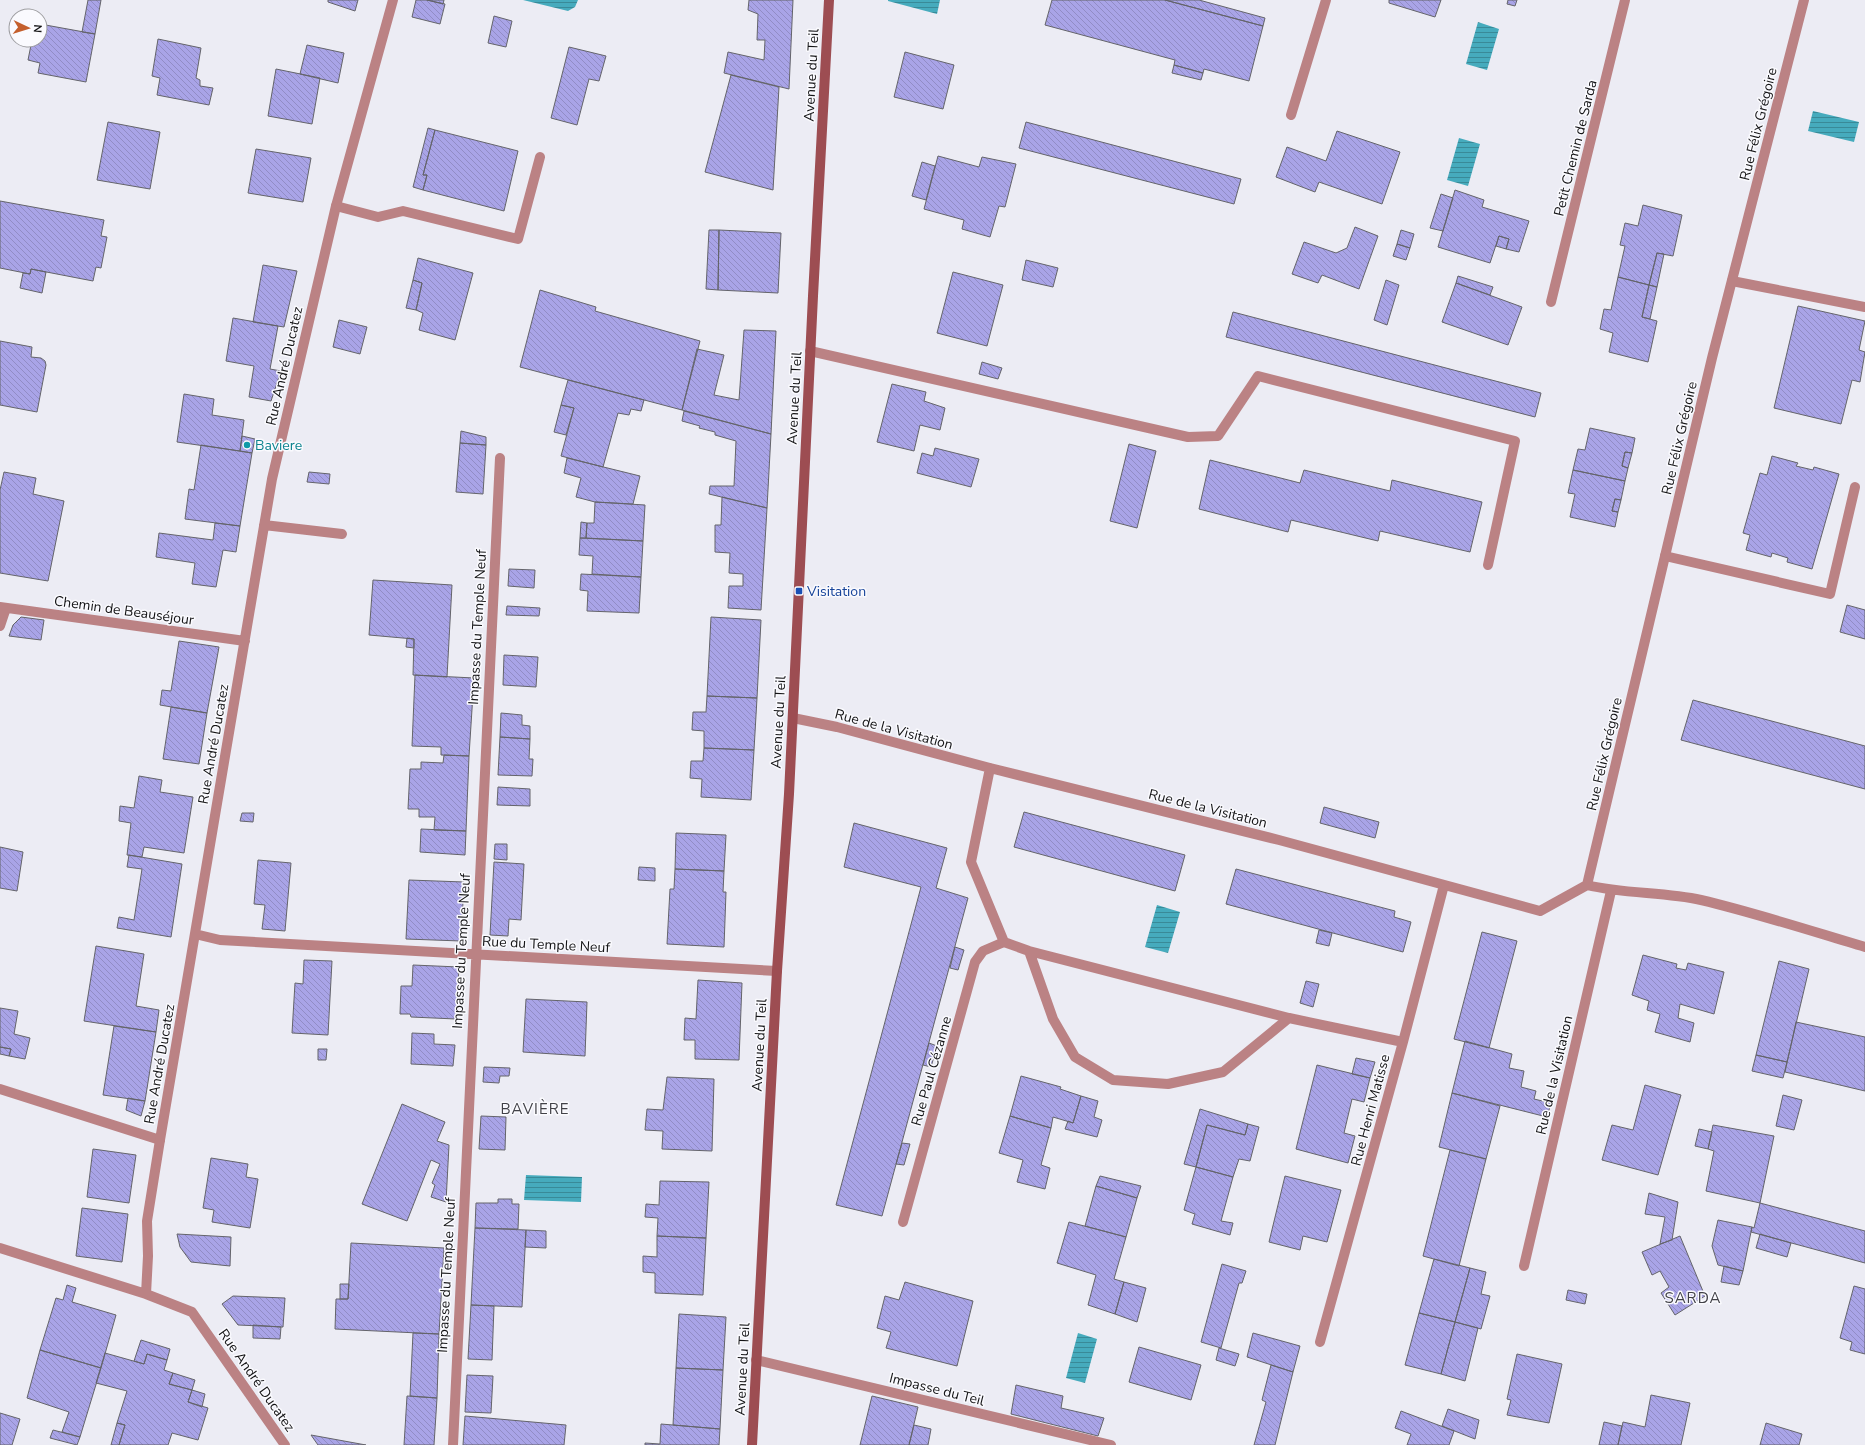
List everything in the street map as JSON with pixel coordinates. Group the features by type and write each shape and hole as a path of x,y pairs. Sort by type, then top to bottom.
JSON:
{"main road":[{"name":"Avenue du Teil","path":"752,1445 776,971 793,718 810,351 829,0"}],"street":[{"name":"Rue André Ducatez","path":"285,1445 192,1312 146,1294 148,1220 160,1140 272,479 336,206 393,0"},
{"path":"1291,115 1326,0"},
{"name":"Petit Chemin de Sarda","path":"1551,302 1625,0"},
{"name":"Rue Félix Grégoire","path":"1587,885 1712,358 1804,0"},
{"path":"336,206 378,217 403,211 518,239 540,157"},
{"path":"1732,281 1865,307"},
{"path":"810,351 1188,437 1218,436 1258,376 1515,441 1488,565"},
{"name":"Impasse du Temple Neuf","path":"453,1445 475,954 500,458"},
{"path":"1665,556 1830,594 1855,487"},
{"path":"264,525 342,534"},
{"path":"0,626 3,607"},
{"name":"Chemin de Beauséjour","path":"3,607 245,641"},
{"name":"Rue de la Visitation","path":"793,718 1279,840 1540,911 1587,885"},
{"path":"990,768 971,862 1004,942 1029,951 1289,1018 1403,1042"},
{"name":"Rue Henri Matisse","path":"1320,1342 1403,1042 1444,885"},
{"path":"1587,885 1611,891 1628,891 1700,900 1865,947"},
{"name":"Rue de la Visitation","path":"1524,1266 1611,891"},
{"name":"Rue du Temple Neuf","path":"195,934 220,940 776,971"},
{"name":"Rue Paul Cézanne","path":"903,1222 975,962 984,951 1004,942"},
{"path":"1029,951 1053,1019 1075,1057 1113,1080 1168,1084 1223,1072 1289,1018"},
{"path":"0,1089 160,1140"},
{"path":"0,1248 146,1294"},
{"name":"Impasse du Teil","path":"756,1360 1111,1445"}],"water":[{"path":"523,0 578,0 575,7 568,11"},
{"path":"888,0 940,0 937,14"},
{"path":"1478,22 1499,29 1487,70 1466,64"},
{"path":"1813,111 1859,122 1854,142 1808,131"},
{"path":"1459,138 1480,144 1468,186 1447,180"},
{"path":"1157,905 1180,912 1168,953 1145,947"},
{"path":"526,1175 582,1177 581,1202 524,1200"},
{"path":"1078,1333 1097,1339 1085,1383 1066,1378"}],"building":[{"path":"88,0 101,0 95,34 82,32"},
{"path":"328,0 358,0 355,11 328,2"},
{"path":"416,0 427,0 445,4 440,24 412,17"},
{"path":"427,0 444,0 443,4"},
{"path":"749,0 793,0 789,89 724,73 728,52 764,60 765,40 757,40 758,14 748,10"},
{"path":"1052,0 1165,0 1263,26 1249,81 1204,69 1203,73 1174,65 1175,60 1045,25"},
{"path":"1165,0 1199,0 1265,18 1263,26"},
{"path":"1389,0 1441,0 1435,17 1389,3"},
{"path":"1508,0 1517,0 1515,6 1507,4"},
{"path":"494,16 512,21 506,47 488,43"},
{"path":"48,25 95,34 86,82 38,73 40,63 28,60 30,48 48,48"},
{"path":"158,39 201,48 196,78 200,80 200,86 213,88 209,105 157,95 160,78 152,76"},
{"path":"307,45 344,53 338,83 300,74"},
{"path":"569,47 606,56 599,81 589,79 577,125 551,118"},
{"path":"905,52 954,65 943,109 894,97"},
{"path":"1174,65 1203,73 1201,80 1172,73"},
{"path":"276,69 320,78 312,124 268,116"},
{"path":"731,75 779,87 773,190 705,172"},
{"path":"108,122 160,132 150,189 97,180"},
{"path":"1026,122 1241,179 1234,204 1019,148"},
{"path":"428,128 435,130 423,175 427,175 423,190 413,187"},
{"path":"435,130 518,151 504,211 423,190 427,175 423,175"},
{"path":"1337,131 1400,152 1382,204 1319,182 1315,192 1276,177 1287,147 1326,161"},
{"path":"256,149 311,158 303,202 248,193"},
{"path":"938,156 979,167 982,157 1016,164 1005,207 999,206 990,237 962,229 964,220 924,209"},
{"path":"922,162 935,166 926,200 912,196"},
{"path":"1455,190 1484,200 1482,207 1529,221 1519,252 1506,249 1509,239 1499,236 1490,263 1438,247"},
{"path":"1441,194 1453,198 1443,231 1430,228"},
{"path":"0,201 104,220 101,236 107,237 101,268 96,267 93,281 31,269 30,274 0,268"},
{"path":"1643,205 1682,215 1673,256 1657,253 1649,285 1618,277 1625,246 1620,245 1625,223 1638,226"},
{"path":"1355,227 1378,236 1359,289 1322,275 1318,283 1292,274 1304,242 1336,253 1347,248"},
{"path":"709,230 719,230 718,290 706,289"},
{"path":"719,230 781,233 778,293 718,290"},
{"path":"1401,230 1414,234 1410,248 1397,244"},
{"path":"1499,236 1509,239 1506,249 1496,246"},
{"path":"1397,244 1410,248 1406,260 1393,256"},
{"path":"1657,253 1664,254 1657,287 1649,285"},
{"path":"418,258 473,273 455,340 419,330 423,313 416,310 422,283 413,280"},
{"path":"1026,260 1058,268 1053,287 1022,280"},
{"path":"263,265 297,271 284,327 253,322"},
{"path":"31,269 46,272 42,293 20,288 23,273 30,274"},
{"path":"953,272 1003,285 987,346 937,333"},
{"path":"1458,276 1493,287 1490,295 1456,283"},
{"path":"1618,277 1649,285 1642,317 1657,321 1648,362 1609,352 1613,333 1600,329 1604,309 1611,310"},
{"path":"413,280 422,283 416,310 406,308"},
{"path":"1386,280 1399,285 1387,325 1374,320"},
{"path":"1456,283 1522,307 1508,345 1442,322"},
{"path":"1649,285 1657,287 1650,319 1642,317"},
{"path":"540,290 596,307 595,311 700,341 682,410 520,367"},
{"path":"1798,306 1865,321 1859,350 1865,352 1860,382 1852,380 1841,424 1774,408"},
{"path":"1233,312 1541,393 1535,417 1226,337"},
{"path":"233,318 278,326 270,369 281,371 271,401 249,397 254,366 226,361"},
{"path":"339,320 367,327 360,354 333,347"},
{"path":"744,330 776,331 771,434 682,410 697,349 724,355 714,395 739,400"},
{"path":"0,341 32,347 31,357 41,358 45,361 46,365 37,412 0,405"},
{"path":"982,362 1002,368 998,379 979,374"},
{"path":"568,380 644,400 641,411 631,409 629,415 618,413 603,467 561,456 574,408 561,405"},
{"path":"892,384 926,392 924,401 945,408 940,430 920,425 914,451 877,442"},
{"path":"184,394 214,399 212,415 244,420 240,451 177,442"},
{"path":"561,405 574,408 566,435 554,432"},
{"path":"684,411 771,434 767,508 709,494 710,486 734,486 736,441 715,435 715,432 699,428 700,426 682,421"},
{"path":"1590,428 1635,438 1632,453 1625,452 1622,466 1628,468 1625,481 1573,470 1578,449 1585,450"},
{"path":"461,431 486,437 486,445 460,443"},
{"name":"Baviere","path":"242,436 255,439 252,453 240,451"},
{"path":"460,443 486,445 483,494 456,492"},
{"path":"1129,444 1156,451 1137,528 1110,521"},
{"path":"201,445 252,453 240,526 185,519 189,489 194,490"},
{"path":"935,448 979,459 971,487 917,473 922,453 933,456"},
{"path":"1625,452 1632,453 1628,468 1622,466"},
{"path":"1772,456 1798,463 1796,466 1813,470 1814,467 1839,474 1812,569 1787,562 1788,558 1772,553 1771,557 1746,550 1750,535 1743,533 1760,473 1767,475"},
{"path":"567,458 640,476 633,504 595,502 576,497 581,478 564,473"},
{"path":"1210,460 1300,483 1304,470 1390,491 1392,480 1482,502 1470,552 1380,531 1378,541 1291,520 1288,532 1199,509"},
{"path":"1573,470 1625,481 1621,500 1615,499 1612,511 1618,512 1615,527 1570,517 1575,494 1568,493"},
{"path":"4,472 36,478 33,494 64,501 48,581 0,573 0,490"},
{"path":"309,472 330,474 329,484 307,482"},
{"path":"722,497 767,508 761,610 728,608 729,586 743,586 743,574 729,573 730,553 715,552 715,525 721,525"},
{"path":"1615,499 1621,500 1618,512 1612,511"},
{"path":"595,502 645,505 643,541 586,538 587,523 594,523"},
{"path":"581,522 587,523 586,538 580,538"},
{"path":"215,523 240,526 236,552 223,550 216,587 192,584 195,563 156,557 159,533 213,540"},
{"path":"580,538 643,541 641,577 592,574 593,556 579,555"},
{"path":"509,569 535,570 534,588 508,586"},
{"path":"581,574 641,577 639,613 587,611 588,591 580,590"},
{"path":"373,580 452,585 447,677 413,675 414,639 369,635"},
{"path":"1847,605 1865,610 1865,639 1840,632"},
{"path":"507,606 540,608 539,616 506,615"},
{"path":"21,617 44,620 41,640 9,636 13,625"},
{"path":"711,617 761,620 757,698 707,696"},
{"path":"407,638 414,639 414,648 406,647"},
{"path":"179,641 219,647 207,713 160,705 162,690 171,691"},
{"path":"504,655 538,657 536,687 503,685"},
{"path":"415,675 474,678 469,756 441,755 441,747 412,746"},
{"path":"707,696 757,698 754,750 704,748 704,731 692,730 693,712 706,712"},
{"path":"1693,700 1865,746 1865,789 1681,740"},
{"path":"171,707 207,713 199,764 163,759"},
{"path":"501,713 522,715 522,725 530,726 530,739 500,737"},
{"path":"500,737 530,739 529,759 533,759 532,776 498,775"},
{"path":"704,748 754,750 751,800 701,797 702,779 690,778 691,761 703,761"},
{"path":"444,755 469,756 466,831 434,830 435,817 419,817 419,809 408,809 410,769 421,769 421,762 443,763"},
{"path":"139,776 162,780 160,792 193,797 184,853 144,847 142,857 127,855 131,823 119,821 120,806 134,808"},
{"path":"498,787 530,789 530,806 497,805"},
{"path":"1324,807 1379,822 1375,838 1320,823"},
{"path":"1024,812 1185,855 1175,891 1014,847"},
{"path":"242,813 254,813 253,822 240,821"},
{"path":"854,823 947,848 936,888 968,898 882,1216 836,1205 921,887 844,867"},
{"path":"421,829 466,831 465,855 420,852"},
{"path":"676,833 726,835 724,871 675,869"},
{"path":"495,844 507,844 507,860 494,859"},
{"path":"0,847 23,852 17,891 0,888"},
{"path":"129,855 182,864 171,937 117,928 119,917 134,920 142,869 127,867"},
{"path":"258,860 291,863 285,931 262,929 265,905 254,904"},
{"path":"494,862 524,864 521,920 509,919 508,936 490,935"},
{"path":"639,867 655,868 655,881 638,880"},
{"path":"675,869 724,871 723,892 726,892 724,947 667,944 670,889 674,889"},
{"path":"1236,869 1395,911 1394,917 1411,922 1403,952 1226,904"},
{"path":"409,880 464,882 461,941 406,939"},
{"path":"1319,930 1332,933 1329,946 1316,943"},
{"path":"1482,932 1517,941 1489,1048 1454,1039"},
{"path":"96,946 144,954 136,1006 159,1010 156,1032 84,1021"},
{"path":"955,947 964,950 958,970 950,968"},
{"path":"1643,955 1677,964 1676,968 1686,970 1688,963 1724,972 1714,1014 1680,1004 1678,1018 1694,1023 1690,1042 1655,1032 1660,1014 1647,1010 1649,1001 1632,995"},
{"path":"304,960 332,961 328,1035 292,1033 295,983 303,984"},
{"path":"1779,961 1809,969 1787,1062 1756,1055"},
{"path":"413,965 459,967 456,1019 411,1017 410,1014 400,1014 401,986 412,986"},
{"path":"698,980 742,983 739,1060 695,1059 695,1040 684,1040 685,1018 696,1019"},
{"path":"1306,981 1319,984 1313,1007 1300,1003"},
{"path":"526,999 587,1002 585,1056 523,1052"},
{"path":"0,1008 18,1011 14,1034 30,1038 25,1059 9,1056 11,1049 0,1047"},
{"path":"1796,1022 1865,1037 1865,1091 1785,1072"},
{"path":"114,1026 156,1032 145,1101 103,1095"},
{"path":"412,1033 434,1034 434,1044 455,1045 453,1066 411,1064"},
{"path":"1465,1041 1512,1054 1509,1068 1524,1071 1521,1087 1536,1091 1534,1099 1551,1103 1547,1117 1452,1093"},
{"path":"929,1043 937,1046 931,1067 923,1065"},
{"path":"0,1047 11,1049 9,1056 0,1054"},
{"path":"318,1049 327,1049 326,1060 318,1060"},
{"path":"1756,1055 1787,1062 1783,1078 1752,1071"},
{"path":"1356,1058 1375,1062 1370,1078 1352,1074"},
{"path":"1317,1065 1370,1078 1364,1102 1352,1099 1344,1133 1355,1136 1348,1163 1296,1149"},
{"path":"484,1067 510,1068 509,1076 500,1076 499,1083 483,1082"},
{"path":"1021,1076 1061,1087 1060,1089 1081,1096 1073,1123 1053,1117 1051,1128 1010,1116"},
{"path":"667,1077 714,1079 712,1151 662,1149 663,1131 645,1130 647,1109 663,1110"},
{"path":"1645,1085 1681,1095 1658,1175 1602,1160 1612,1125 1633,1130"},
{"path":"1452,1093 1500,1106 1486,1159 1439,1147"},
{"path":"1783,1095 1802,1100 1794,1130 1776,1126"},
{"path":"1081,1096 1098,1101 1094,1117 1102,1120 1097,1137 1065,1129 1068,1121 1073,1123"},
{"path":"128,1098 145,1101 141,1116 126,1110"},
{"path":"402,1104 445,1122 437,1141 449,1145 446,1202 431,1197 435,1185 432,1183 440,1164 431,1160 407,1221 362,1204"},
{"path":"1200,1109 1248,1124 1245,1135 1207,1125 1196,1167 1184,1164"},
{"path":"481,1116 506,1117 505,1150 479,1149"},
{"path":"1010,1116 1051,1128 1041,1165 1050,1168 1045,1189 1017,1182 1023,1160 999,1153"},
{"path":"1248,1124 1259,1127 1250,1161 1239,1159 1233,1177 1196,1167 1207,1125 1245,1135"},
{"path":"1713,1125 1774,1136 1760,1203 1706,1191 1714,1151 1708,1149"},
{"path":"1699,1129 1712,1132 1708,1149 1695,1146"},
{"path":"902,1143 910,1144 904,1165 896,1164"},
{"path":"93,1149 136,1155 129,1203 87,1197"},
{"path":"1450,1150 1486,1159 1459,1266 1423,1256"},
{"path":"211,1158 248,1164 246,1177 258,1179 250,1228 212,1222 214,1210 203,1208"},
{"path":"1196,1167 1233,1177 1221,1221 1233,1223 1230,1235 1192,1224 1195,1214 1184,1210"},
{"path":"1100,1176 1141,1186 1137,1198 1096,1186"},
{"path":"1285,1176 1341,1190 1327,1242 1303,1236 1300,1250 1269,1242"},
{"path":"660,1181 709,1182 706,1238 657,1236 658,1218 645,1217 646,1204 659,1205"},
{"path":"1096,1186 1137,1198 1126,1237 1085,1226"},
{"path":"1649,1193 1678,1202 1672,1240 1660,1244 1665,1217 1645,1214"},
{"path":"498,1199 512,1199 512,1204 519,1204 518,1229 475,1228 476,1203 498,1203"},
{"path":"1760,1203 1865,1231 1865,1263 1751,1232 1752,1227 1754,1228"},
{"path":"82,1208 128,1214 122,1262 76,1256"},
{"path":"1718,1220 1752,1227 1743,1271 1718,1265 1712,1246"},
{"path":"1069,1222 1126,1237 1114,1279 1124,1282 1115,1314 1088,1305 1096,1275 1057,1263"},
{"path":"475,1228 526,1230 522,1307 471,1305"},
{"path":"526,1230 546,1231 546,1248 525,1247"},
{"path":"177,1234 231,1237 230,1266 191,1262 180,1247"},
{"path":"1760,1234 1791,1243 1787,1257 1756,1248"},
{"path":"657,1236 706,1238 703,1295 655,1293 655,1273 643,1272 643,1256 657,1257"},
{"path":"1680,1236 1705,1296 1675,1315 1661,1293 1669,1287 1660,1271 1652,1275 1642,1252"},
{"path":"351,1243 444,1248 439,1334 335,1329 336,1299 348,1299"},
{"path":"1434,1259 1470,1268 1455,1322 1419,1313"},
{"path":"1222,1264 1246,1271 1242,1283 1239,1283 1221,1348 1201,1342"},
{"path":"1724,1266 1743,1271 1739,1285 1721,1282"},
{"path":"1470,1268 1486,1272 1481,1294 1490,1296 1481,1329 1455,1322"},
{"path":"905,1282 973,1301 957,1366 886,1348 891,1332 877,1328 885,1296 899,1300"},
{"path":"1124,1282 1146,1288 1137,1322 1115,1314"},
{"path":"340,1284 349,1284 348,1299 340,1299"},
{"path":"67,1285 76,1288 72,1302 116,1315 101,1368 40,1350 56,1298 63,1300"},
{"path":"1854,1286 1865,1289 1865,1354 1850,1350 1852,1342 1840,1338"},
{"path":"1568,1290 1587,1294 1585,1304 1566,1300"},
{"path":"233,1296 285,1298 283,1327 238,1325 222,1304"},
{"path":"471,1305 494,1306 492,1360 468,1359"},
{"path":"1419,1313 1455,1322 1441,1374 1405,1365"},
{"path":"679,1314 726,1317 723,1370 676,1368"},
{"path":"1455,1322 1478,1328 1465,1381 1441,1374"},
{"path":"253,1325 281,1327 280,1339 253,1338"},
{"path":"413,1333 439,1334 437,1398 410,1396"},
{"path":"1253,1333 1300,1346 1293,1372 1247,1357"},
{"path":"141,1340 170,1349 167,1360 147,1354 144,1364 134,1361"},
{"path":"1139,1347 1201,1365 1191,1400 1129,1382"},
{"path":"1219,1348 1239,1354 1235,1366 1216,1360"},
{"path":"40,1350 101,1368 80,1437 62,1432 69,1412 27,1398"},
{"path":"105,1353 144,1364 147,1354 167,1360 164,1370 173,1373 169,1384 192,1390 188,1402 208,1408 198,1440 172,1433 168,1445 119,1445 125,1425 117,1423 127,1391 96,1383"},
{"path":"1517,1354 1562,1364 1549,1423 1507,1415 1511,1400 1507,1399"},
{"path":"1271,1365 1293,1372 1275,1445 1254,1445 1266,1402 1262,1400"},
{"path":"676,1368 723,1370 720,1429 673,1425"},
{"path":"173,1373 195,1380 192,1390 169,1384"},
{"path":"467,1375 493,1376 491,1413 465,1412"},
{"path":"1016,1385 1063,1396 1061,1408 1104,1418 1098,1436 1011,1414"},
{"path":"192,1390 205,1394 202,1407 188,1402"},
{"path":"1651,1395 1690,1403 1681,1445 1618,1445 1623,1422 1645,1427"},
{"path":"407,1396 437,1398 434,1445 404,1445"},
{"path":"872,1396 918,1407 909,1445 860,1445"},
{"path":"1448,1409 1479,1420 1475,1439 1442,1426"},
{"path":"1401,1411 1454,1431 1449,1445 1407,1445 1411,1434 1395,1428"},
{"path":"0,1413 20,1419 12,1445 0,1445"},
{"path":"465,1416 566,1425 564,1445 463,1445"},
{"path":"1604,1422 1622,1426 1618,1445 1599,1445"},
{"path":"117,1423 125,1425 119,1445 111,1445"},
{"path":"1766,1423 1802,1434 1799,1445 1760,1445"},
{"path":"661,1424 720,1429 719,1445 645,1445 645,1443 660,1444"},
{"path":"914,1425 931,1429 928,1445 909,1445"},
{"path":"53,1430 80,1437 77,1445 50,1438"},
{"path":"311,1435 366,1445 318,1445"}],"place":[{"name":"Baviere","path":"247,445"},
{"name":"Visitation","path":"799,591"}],"district":[{"name":"BAVIÈRE","path":"535,1109"},
{"name":"SARDA","path":"1693,1298"}]}
